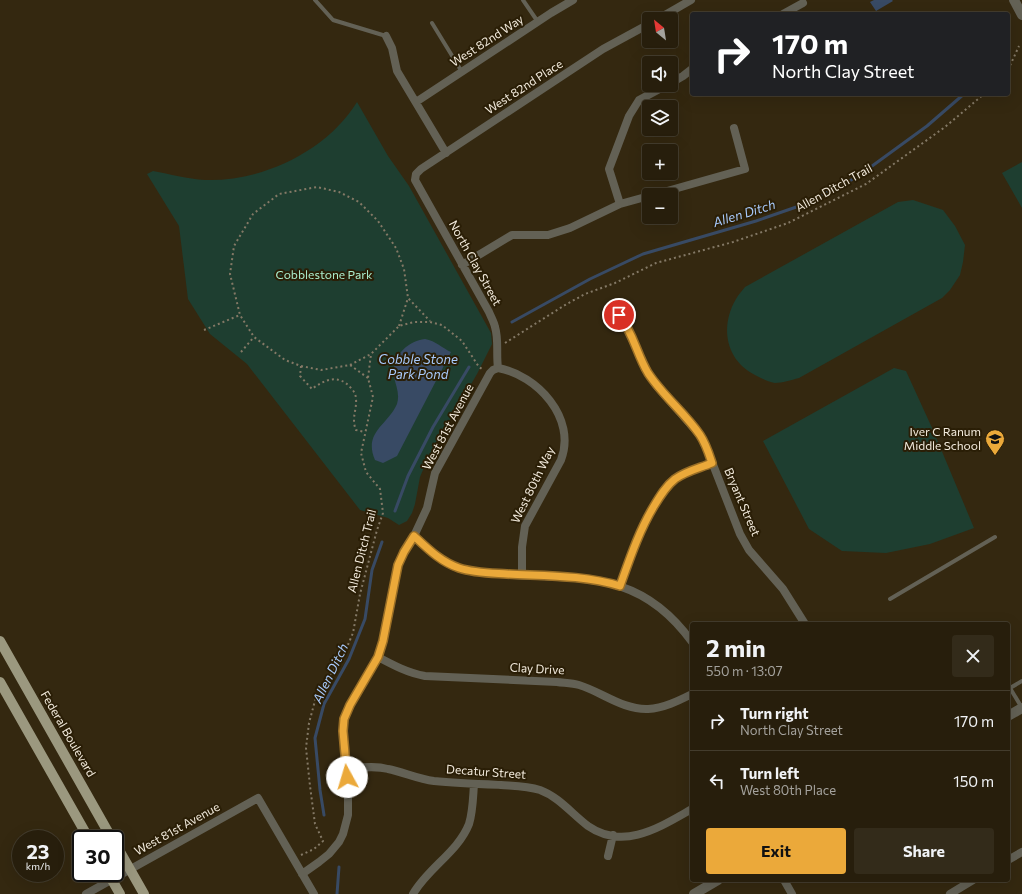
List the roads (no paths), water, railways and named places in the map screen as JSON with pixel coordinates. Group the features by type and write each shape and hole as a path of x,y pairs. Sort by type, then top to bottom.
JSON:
{"main road":[{"name":"Federal Boulevard","path":"0,641 107,830"},
{"path":"0,682 84,830"},
{"path":"124,859 144,894"},
{"path":"113,882 120,894"}],"street":[{"name":"West 82nd Way","path":"416,102 573,0"},
{"path":"670,12 691,0"},
{"path":"1014,0 1022,15"},
{"path":"787,12 803,3"},
{"name":"West 82nd Place","path":"416,174 421,168 603,50 642,28"},
{"path":"386,36 392,48 397,70 446,152"},
{"path":"678,79 690,71"},
{"path":"620,204 609,169 629,116 639,100 653,92"},
{"path":"678,188 745,169 734,128"},
{"name":"North Clay Street","path":"416,174 415,180 495,326 498,368"},
{"path":"462,265 512,235 548,235 570,228 620,204 642,198"},
{"name":"Bryant Street","path":"610,308 623,320 648,373 656,385 699,434 705,444 740,534 746,544 783,589 804,622"},
{"name":"West 81st Avenue","path":"124,871 258,798 302,874 329,854 339,842 348,816 348,790 343,731 344,719 350,705 378,657 383,641 398,565 427,508 437,468 490,373 498,368"},
{"name":"West 80th Way","path":"498,368 520,375 537,386 553,404 564,428 565,448 561,460 525,526 522,547 522,575"},
{"path":"620,586 641,530 660,496 675,479 712,463"},
{"path":"414,536 434,554 458,568 485,573 606,581 620,586 654,603 682,628 690,639"},
{"name":"Clay Drive","path":"378,657 404,671 425,676 557,682 578,685 612,700 641,709 668,706 690,695"},
{"path":"1010,715 1022,708"},
{"name":"Decatur Street","path":"346,769 374,767 388,768 429,780 474,784 527,786 540,790 554,797 589,826 600,832 613,835 624,836 647,833 690,810"},
{"path":"413,894 432,870 455,846 468,826 472,810 474,784"},
{"path":"608,856 613,835"},
{"path":"1010,859 1022,852"},
{"path":"302,874 314,894"},
{"name":"West 81st Avenue","path":"86,894 102,882"},
{"path":"694,894 715,882"},
{"path":"785,882 792,894"},
{"path":"950,894 969,882"}],"lane":[{"path":"315,0 333,20 386,36"},
{"path":"523,0 538,22"},
{"path":"432,23 462,72"},
{"path":"890,599 994,537"},
{"path":"1010,688 1022,681"},
{"path":"1010,690 1022,708"}],"water":[{"path":"874,0 893,1 876,11 870,2"},
{"name":"Cobble Stone Park Pond","path":"425,339 436,343 451,352 397,456 383,463 375,460 372,450 374,436 393,411 398,400 394,377 395,363 406,347 418,340"}],"waterway":[{"name":"Allen Ditch","path":"512,322 590,279 643,254 756,221 805,204 857,177 927,126 962,96"},
{"name":"Allen Ditch","path":"395,511 408,476 433,427 469,367"},
{"name":"Allen Ditch","path":"324,815 315,738 324,704 349,659 365,619 372,570 382,542"},
{"name":"Allen Ditch","path":"337,894 339,867"}],"place":[{"name":"Iver C Ranum Middle School","path":"995,456"}],"park label":[{"name":"Cobblestone Park","path":"324,275"}]}
